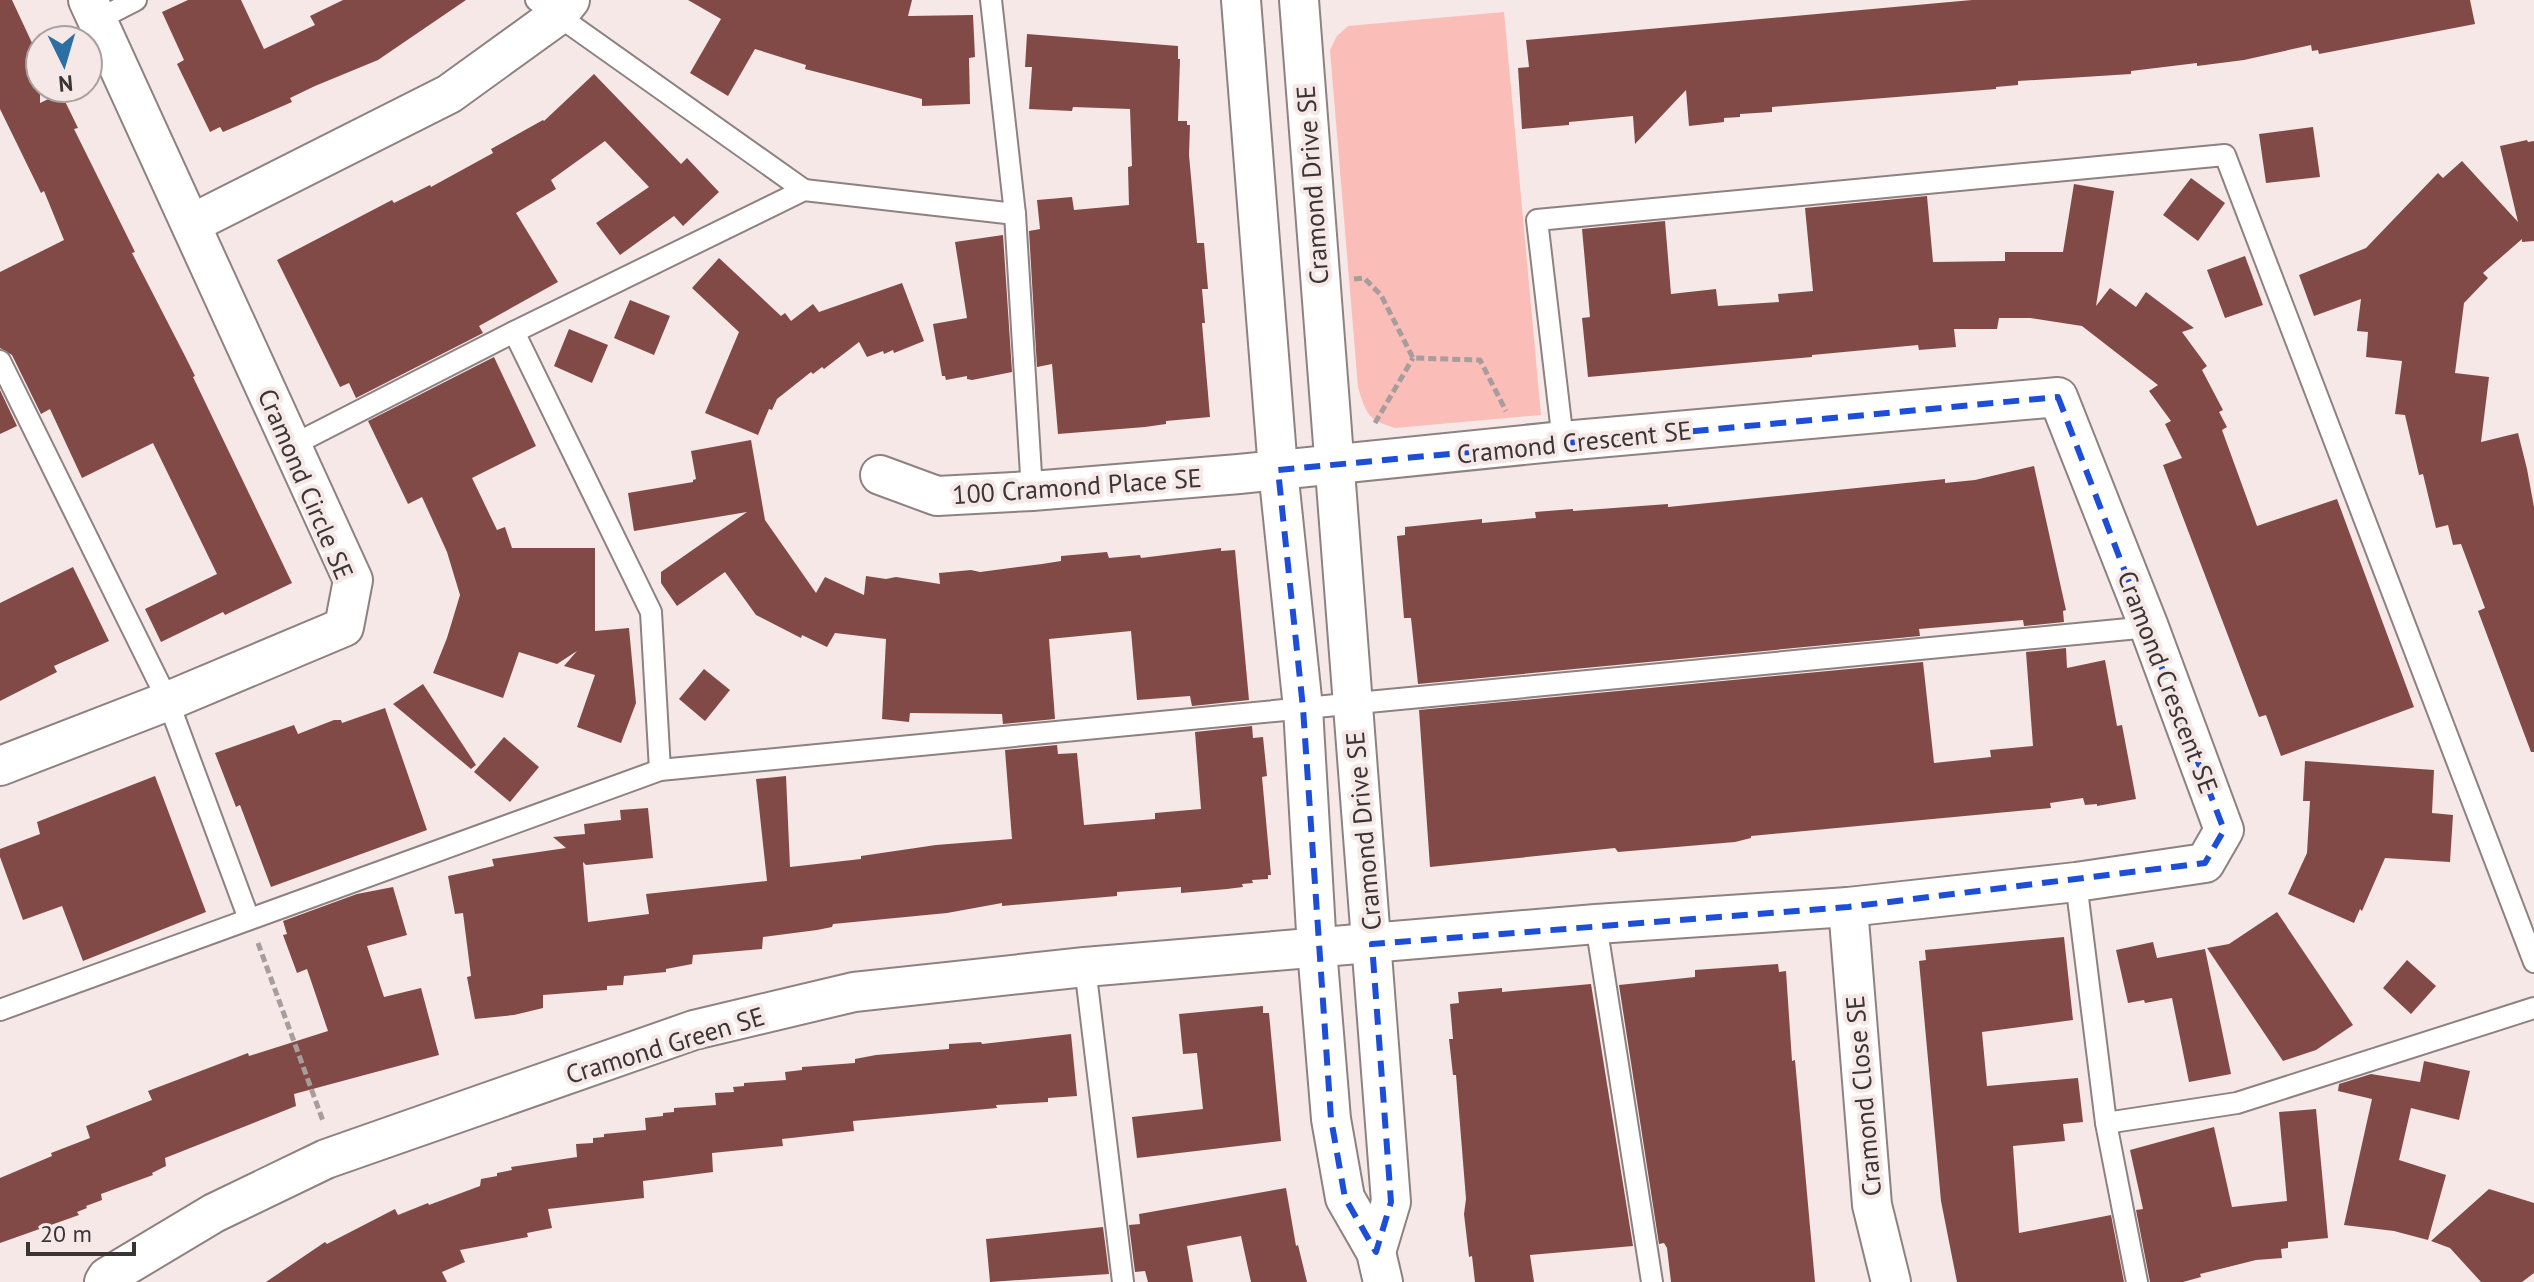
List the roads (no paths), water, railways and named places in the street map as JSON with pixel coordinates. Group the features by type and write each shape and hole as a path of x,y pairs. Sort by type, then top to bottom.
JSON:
{"street":[{"name":"Cramond Drive SE","path":"1241,0 1278,470 1303,708 1317,949 1372,944 1299,0"},
{"path":"191,224 449,94 554,5"},
{"name":"Cramond Circle SE","path":"0,766 168,701 344,627 353,580 93,10"},
{"name":"Cramond Crescent SE","path":"1278,470 2058,397 2149,627 2224,830 2205,863 2076,882 1848,907 1596,924 1372,944"},
{"name":"100 Cramond Place SE","path":"880,475 937,496 1278,470"},
{"name":"Cramond Close SE","path":"1848,907 1872,1205 1891,1282"},
{"path":"1372,944 1391,1202 1379,1267"},
{"path":"1317,949 1331,1119 1345,1198 1379,1267"},
{"name":"Cramond Green SE","path":"104,1282 107,1277 214,1213 336,1156 694,1030 854,992 1085,967 1317,949"}],"lane":[{"path":"93,10 136,0"},
{"path":"991,0 1015,214 1032,491"},
{"path":"554,5 804,190 1015,214"},
{"path":"1563,441 1537,220 2225,155 2534,962"},
{"path":"291,446 514,332 804,190"},
{"path":"514,332 651,612 660,770"},
{"path":"0,361 168,701 249,919"},
{"path":"0,1010 660,770 2149,627"},
{"path":"2076,882 2106,1123 2137,1282"},
{"path":"1596,924 1652,1282"},
{"path":"1085,967 1123,1282"},
{"path":"2106,1123 2237,1103 2534,1008"}]}
